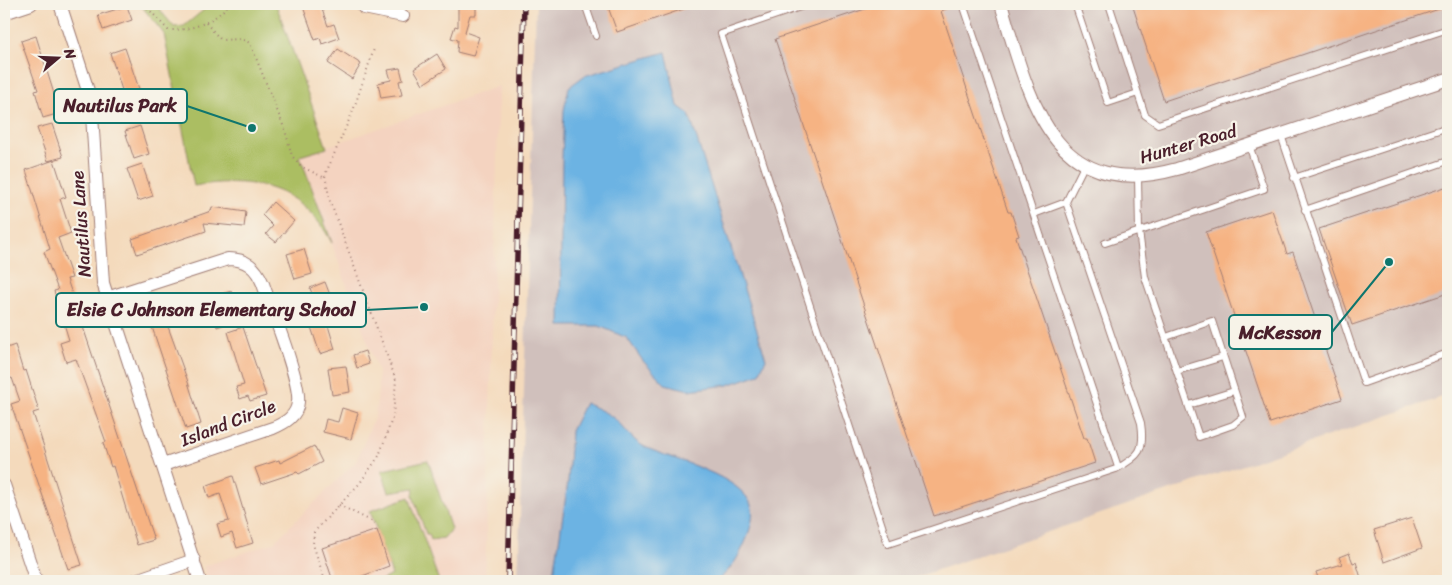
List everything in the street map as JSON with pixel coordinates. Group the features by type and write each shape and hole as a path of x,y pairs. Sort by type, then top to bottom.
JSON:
{"street":[{"path":"4,13 31,4"},
{"name":"Nautilus Lane","path":"60,4 91,100 102,273 107,298 200,581"},
{"path":"362,4 364,8 403,16"},
{"name":"Hunter Road","path":"1001,4 1034,104 1053,138 1069,153 1085,164 1115,176 1138,177 1177,170 1448,79"},
{"name":"Island Circle","path":"107,298 228,259 247,263 259,274 263,284 296,383 298,402 295,413 288,421 273,428 163,465"},
{"path":"4,485 36,581"},
{"path":"133,581 194,560"}],"lane":[{"path":"585,4 596,36"},
{"path":"808,4 722,34 888,544 1118,467 1136,458 1144,442 1141,423 1066,202"},
{"path":"963,4 1118,467"},
{"path":"1075,4 1108,103 1138,93"},
{"path":"1109,4 1145,116 1158,124 1168,123 1448,29"},
{"path":"1294,178 1448,127"},
{"path":"1281,135 1364,383 1448,353"},
{"path":"1105,242 1264,189 1249,145"},
{"path":"1305,210 1448,161"},
{"path":"1034,214 1066,202 1085,164"},
{"path":"1138,177 1139,231 1146,277 1199,437 1234,425 1243,417 1212,321 1166,337"},
{"path":"1177,371 1223,357"},
{"path":"1189,405 1234,390"}],"path":[{"path":"144,4 168,30 180,30 206,23 229,4"},
{"path":"206,23 221,40 241,38 250,43 285,130 292,156 302,167 325,178"},
{"path":"332,578 324,581 312,539 318,526 368,472 384,446 394,416 397,386 330,201 325,178 353,111 374,50"},
{"path":"338,505 375,523"}],"shaded area":[{"path":"536,4 1448,4 1448,395 905,581 518,581"},
{"path":"499,86 485,581 208,581 204,566 273,543 356,462 375,416 378,371 300,156"}],"green space":[{"path":"140,4 155,4 174,27 184,26 211,4 276,4 327,148 300,156 332,243 320,224 306,209 291,197 274,189 236,183 194,186 164,34"},
{"path":"428,460 451,529 444,538 431,540 429,534 426,534 413,496 414,488 389,492 382,472 383,470"},
{"path":"409,497 439,581 379,581 392,575 370,511"}],"water":[{"path":"666,52 678,106 689,114 766,359 759,374 728,385 689,390 665,384 643,361 627,338 599,326 560,326 562,158 564,110 569,87 584,76"},
{"path":"585,403 614,419 641,445 706,470 736,487 746,497 752,508 747,538 735,561 717,581 553,581 568,482 571,431"}],"building":[{"path":"302,4 320,4 328,26 334,24 339,38 322,44 320,38 315,40"},
{"path":"458,4 476,4 476,15 470,15 465,32 479,37 473,56 457,52 458,40 451,38 455,26 458,27"},
{"path":"607,4 695,4 695,5 617,32"},
{"path":"880,4 958,4 941,11 1008,212 1011,212 1019,236 1016,237 1084,438 1087,438 1095,463 934,516 775,39"},
{"path":"1132,4 1448,4 1448,6 1164,101"},
{"path":"127,6 132,20 103,30 98,15"},
{"path":"36,36 60,113 43,118 35,91 38,90 21,41"},
{"path":"125,48 148,115 132,121 110,53"},
{"path":"338,49 361,64 352,79 328,63"},
{"path":"437,54 446,69 423,84 414,69"},
{"path":"400,68 403,80 399,81 402,95 381,98 378,83 391,80 388,70"},
{"path":"52,124 63,157 48,161 37,128"},
{"path":"140,126 149,154 134,159 125,131"},
{"path":"54,160 66,197 60,199 71,233 58,238 72,278 67,279 154,540 137,545 113,466 111,467 103,443 106,442 76,359 66,362 60,343 69,340 54,291 58,290 44,252 50,249 26,170"},
{"path":"142,164 153,196 138,201 127,169"},
{"path":"1448,186 1448,293 1352,325 1319,229"},
{"path":"273,202 294,221 276,242 266,234 273,226 262,215"},
{"path":"212,207 246,212 244,227 204,223 206,231 137,254 132,239 211,211"},
{"path":"1272,210 1287,254 1293,252 1342,399 1270,423 1206,232"},
{"path":"304,249 312,274 295,279 287,254"},
{"path":"325,282 335,308 324,312 335,349 320,354 304,306 315,302 310,288"},
{"path":"231,291 236,306 227,309 231,322 217,327 208,299"},
{"path":"163,313 201,424 186,429 149,318"},
{"path":"243,327 266,396 250,401 248,396 240,399 236,387 244,385 228,332"},
{"path":"15,345 23,371 26,370 39,411 33,413 82,565 68,569 11,404 20,401 12,378 4,380 4,349"},
{"path":"365,351 369,364 357,368 353,355"},
{"path":"346,366 350,392 332,395 328,368"},
{"path":"342,408 358,413 351,439 323,432 326,419 338,422"},
{"path":"314,446 322,462 299,474 297,472 261,484 255,468 279,460 280,463"},
{"path":"233,476 253,543 237,548 232,533 221,537 217,524 229,521 220,494 209,498 205,486"},
{"path":"1412,518 1422,548 1384,562 1374,530"},
{"path":"377,530 389,566 357,578 358,581 333,581 322,548"},
{"path":"1349,553 1353,563 1356,562 1361,578 1350,581 1319,581 1316,572 1342,564 1339,557"}],"railway":[{"path":"508,581 524,4"}],"place":[{"name":"Nautilus Park","path":"252,128"},
{"name":"McKesson","path":"1389,262"},
{"name":"Elsie C Johnson Elementary School","path":"424,307"}]}
